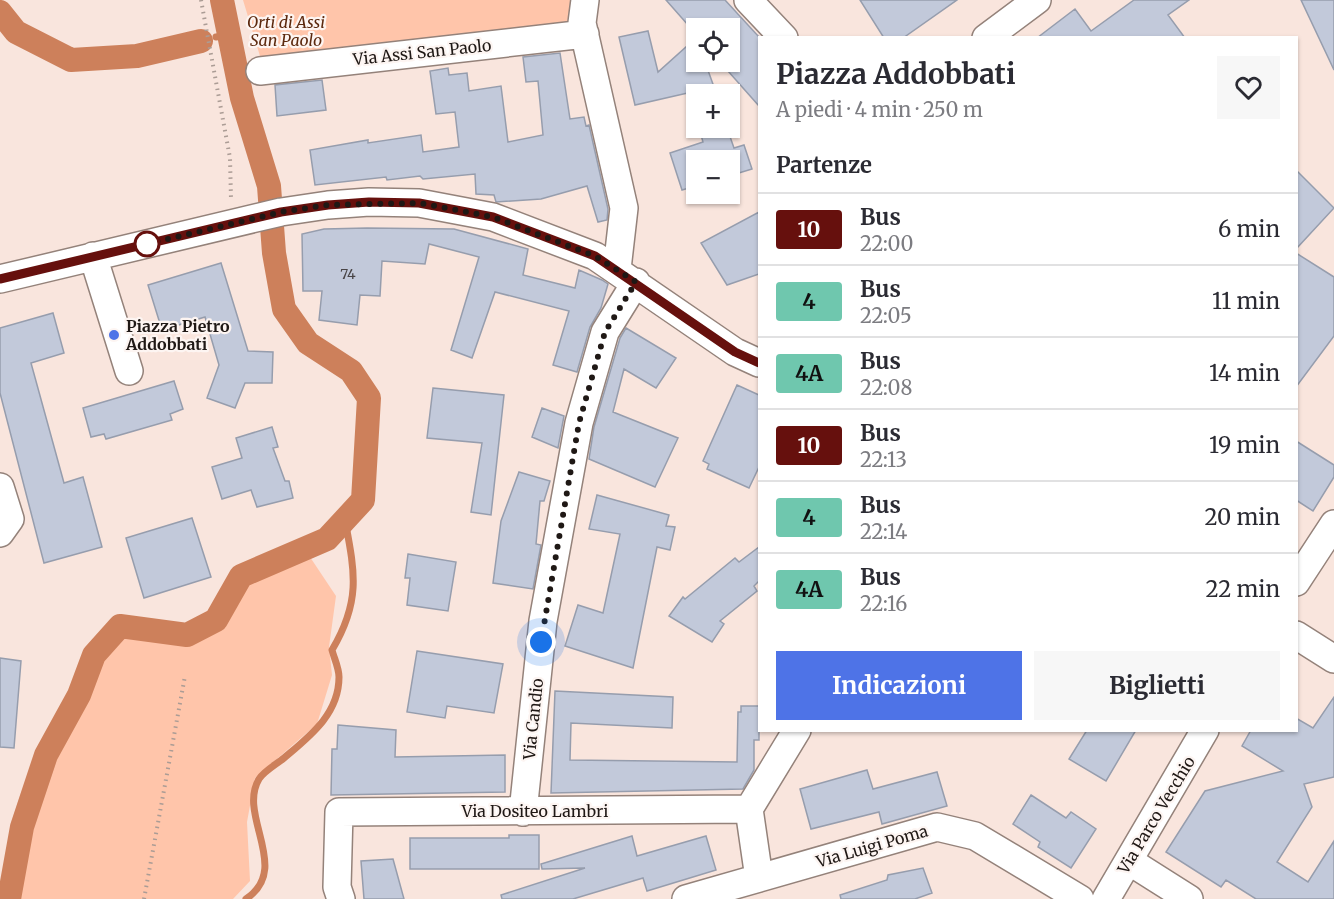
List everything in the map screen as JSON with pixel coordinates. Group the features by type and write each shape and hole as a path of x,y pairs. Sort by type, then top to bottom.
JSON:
{"street":[{"path":"585,0 582,23 624,208 626,276"},
{"path":"748,0 782,36"},
{"path":"989,36 1037,0"},
{"name":"Via Assi San Paolo","path":"260,70 585,34"},
{"path":"0,279 281,212 339,204 419,203 493,217 595,256 735,352 758,363"},
{"path":"93,256 129,371"},
{"name":"Via Candio","path":"523,812 543,621 579,423 605,332 626,276"},
{"path":"0,487 10,519 0,533"},
{"path":"1298,579 1334,524"},
{"path":"1298,636 1334,659"},
{"path":"759,878 749,809 796,732"},
{"name":"Via Parco Vecchio","path":"1106,899 1204,732"},
{"name":"Via Dositeo Lambri","path":"341,899 337,887 339,812 749,809"},
{"name":"Via Luigi Poma","path":"686,899 937,827 975,836 1080,899"},
{"path":"1129,861 1189,899"}],"path":[{"path":"201,0 230,158 238,223"},
{"path":"144,899 185,676"}],"green space":[{"name":"Orti di Assi San Paolo","path":"243,0 571,0 566,28 263,66"},
{"path":"306,551 336,596 329,647 332,675 317,724 255,778 247,822 250,881 233,899 15,899 42,776 97,657 122,632 190,644 223,621 248,580"}],"building":[{"path":"666,0 725,0 758,36 758,105 729,72 740,72 740,18 686,18 686,23"},
{"path":"860,0 957,0 906,36 883,36"},
{"path":"1134,0 1189,0 1168,15 1184,36 1040,36 1075,9 1091,31"},
{"path":"1301,0 1334,0 1334,70"},
{"path":"648,31 658,72 686,47 686,72 709,72 713,84 686,84 686,93 635,105 619,37"},
{"path":"560,53 570,119 584,117 586,126 589,125 608,209 607,220 598,222 587,186 541,199 496,202 494,195 476,194 475,174 423,179 420,176 387,180 386,177 315,185 310,150 368,140 368,143 421,135 423,152 459,147 455,112 436,114 430,71 448,68 449,75 467,73 469,91 501,86 508,142 543,135 538,81 526,82 523,57"},
{"path":"322,80 326,110 277,116 275,85"},
{"path":"702,138 730,138 734,148 744,145 752,169 740,173 740,150 686,150 686,189 682,190 670,153 703,142"},
{"path":"1298,172 1334,208 1298,247"},
{"path":"758,213 758,274 727,285 701,243"},
{"path":"324,229 454,229 528,249 523,275 575,288 579,270 608,284 601,308 590,327 577,372 553,365 569,311 495,292 472,358 451,350 479,257 429,244 425,264 382,261 380,296 360,295 357,325 319,320 322,291 303,291 302,234"},
{"path":"1298,254 1334,277 1334,336 1298,384"},
{"path":"221,263 248,351 273,352 272,383 245,383 235,408 207,398 219,365 205,317 162,330 148,285"},
{"path":"53,313 64,353 31,363 64,483 83,477 102,547 44,563 0,393 0,328"},
{"path":"626,328 676,358 656,388 624,369 613,412 678,438 655,487 589,459 594,427 620,338"},
{"path":"174,381 183,409 170,414 172,420 106,439 104,434 91,437 83,408"},
{"path":"737,385 758,395 758,469 749,488 707,469 709,464 703,461"},
{"path":"433,388 504,395 491,515 471,512 482,443 427,438"},
{"path":"542,408 564,416 558,448 532,437"},
{"path":"272,427 278,447 273,448 285,481 289,481 293,498 257,507 251,490 222,499 212,467 242,458 236,438"},
{"path":"1298,442 1334,465 1334,477 1313,511 1298,501"},
{"path":"519,472 550,481 544,501 540,501 536,544 541,545 533,589 493,583 501,521"},
{"path":"597,495 669,515 666,526 675,527 670,550 657,547 633,668 565,646 578,605 603,613 620,534 589,529"},
{"path":"192,518 211,577 144,598 126,538"},
{"path":"758,548 758,582 754,586 757,591 720,621 724,624 712,642 669,616 683,597 685,599 735,558 739,562"},
{"path":"408,554 456,562 448,611 407,605 410,578 405,578"},
{"path":"417,651 503,664 494,713 447,706 445,718 407,712"},
{"path":"0,658 21,661 14,748 0,747"},
{"path":"555,691 673,697 672,728 571,723 570,760 737,762 738,712 741,712 741,706 758,706 759,740 754,740 754,770 743,789 551,793"},
{"path":"1334,697 1334,777 1304,784 1312,807 1277,862 1308,882 1334,841 1334,899 1256,899 1226,880 1221,887 1166,852 1205,791 1283,771 1242,746 1250,732 1298,732 1298,719 1313,728"},
{"path":"338,725 396,730 395,757 505,755 505,792 331,795 332,749 337,749"},
{"path":"1086,732 1135,732 1106,781 1069,759"},
{"path":"867,770 873,789 937,772 947,806 882,824 879,812 811,829 800,789"},
{"path":"1031,795 1066,818 1071,812 1096,829 1071,868 1038,847 1040,842 1013,824"},
{"path":"509,835 539,835 539,869 410,869 410,838 509,838"},
{"path":"632,836 637,856 706,836 716,870 647,891 643,878 573,899 502,899 501,895 585,868 542,869 541,864"},
{"path":"393,859 404,899 364,899 361,861"},
{"path":"923,868 932,893 915,899 841,899 840,895 887,880 888,875"}],"waterway":[{"path":"9,899 22,827 46,755 79,695 94,655 120,626 187,635 216,620 241,576 327,539 363,500 369,398 351,371 308,343 284,309 274,253 269,186 242,98 222,0"},
{"path":"0,12 16,32 71,60 137,56 201,41"},
{"path":"216,37 229,35"},
{"path":"246,899 259,886 264,872 265,857 254,809 254,794 259,779 304,741 321,723 334,702 338,690 339,674 332,650 348,616 353,586 345,520"}],"bus line":[{"name":"10","path":"0,279 281,212 369,202 419,203 493,217 595,256 735,352 758,363"}],"place":[{"name":"Piazza Pietro Addobbati","path":"114,335"}],"route":[{"path":"147,244 281,212 369,202 419,203 493,217 595,256 636,282 605,332 579,423 541,642"}]}
